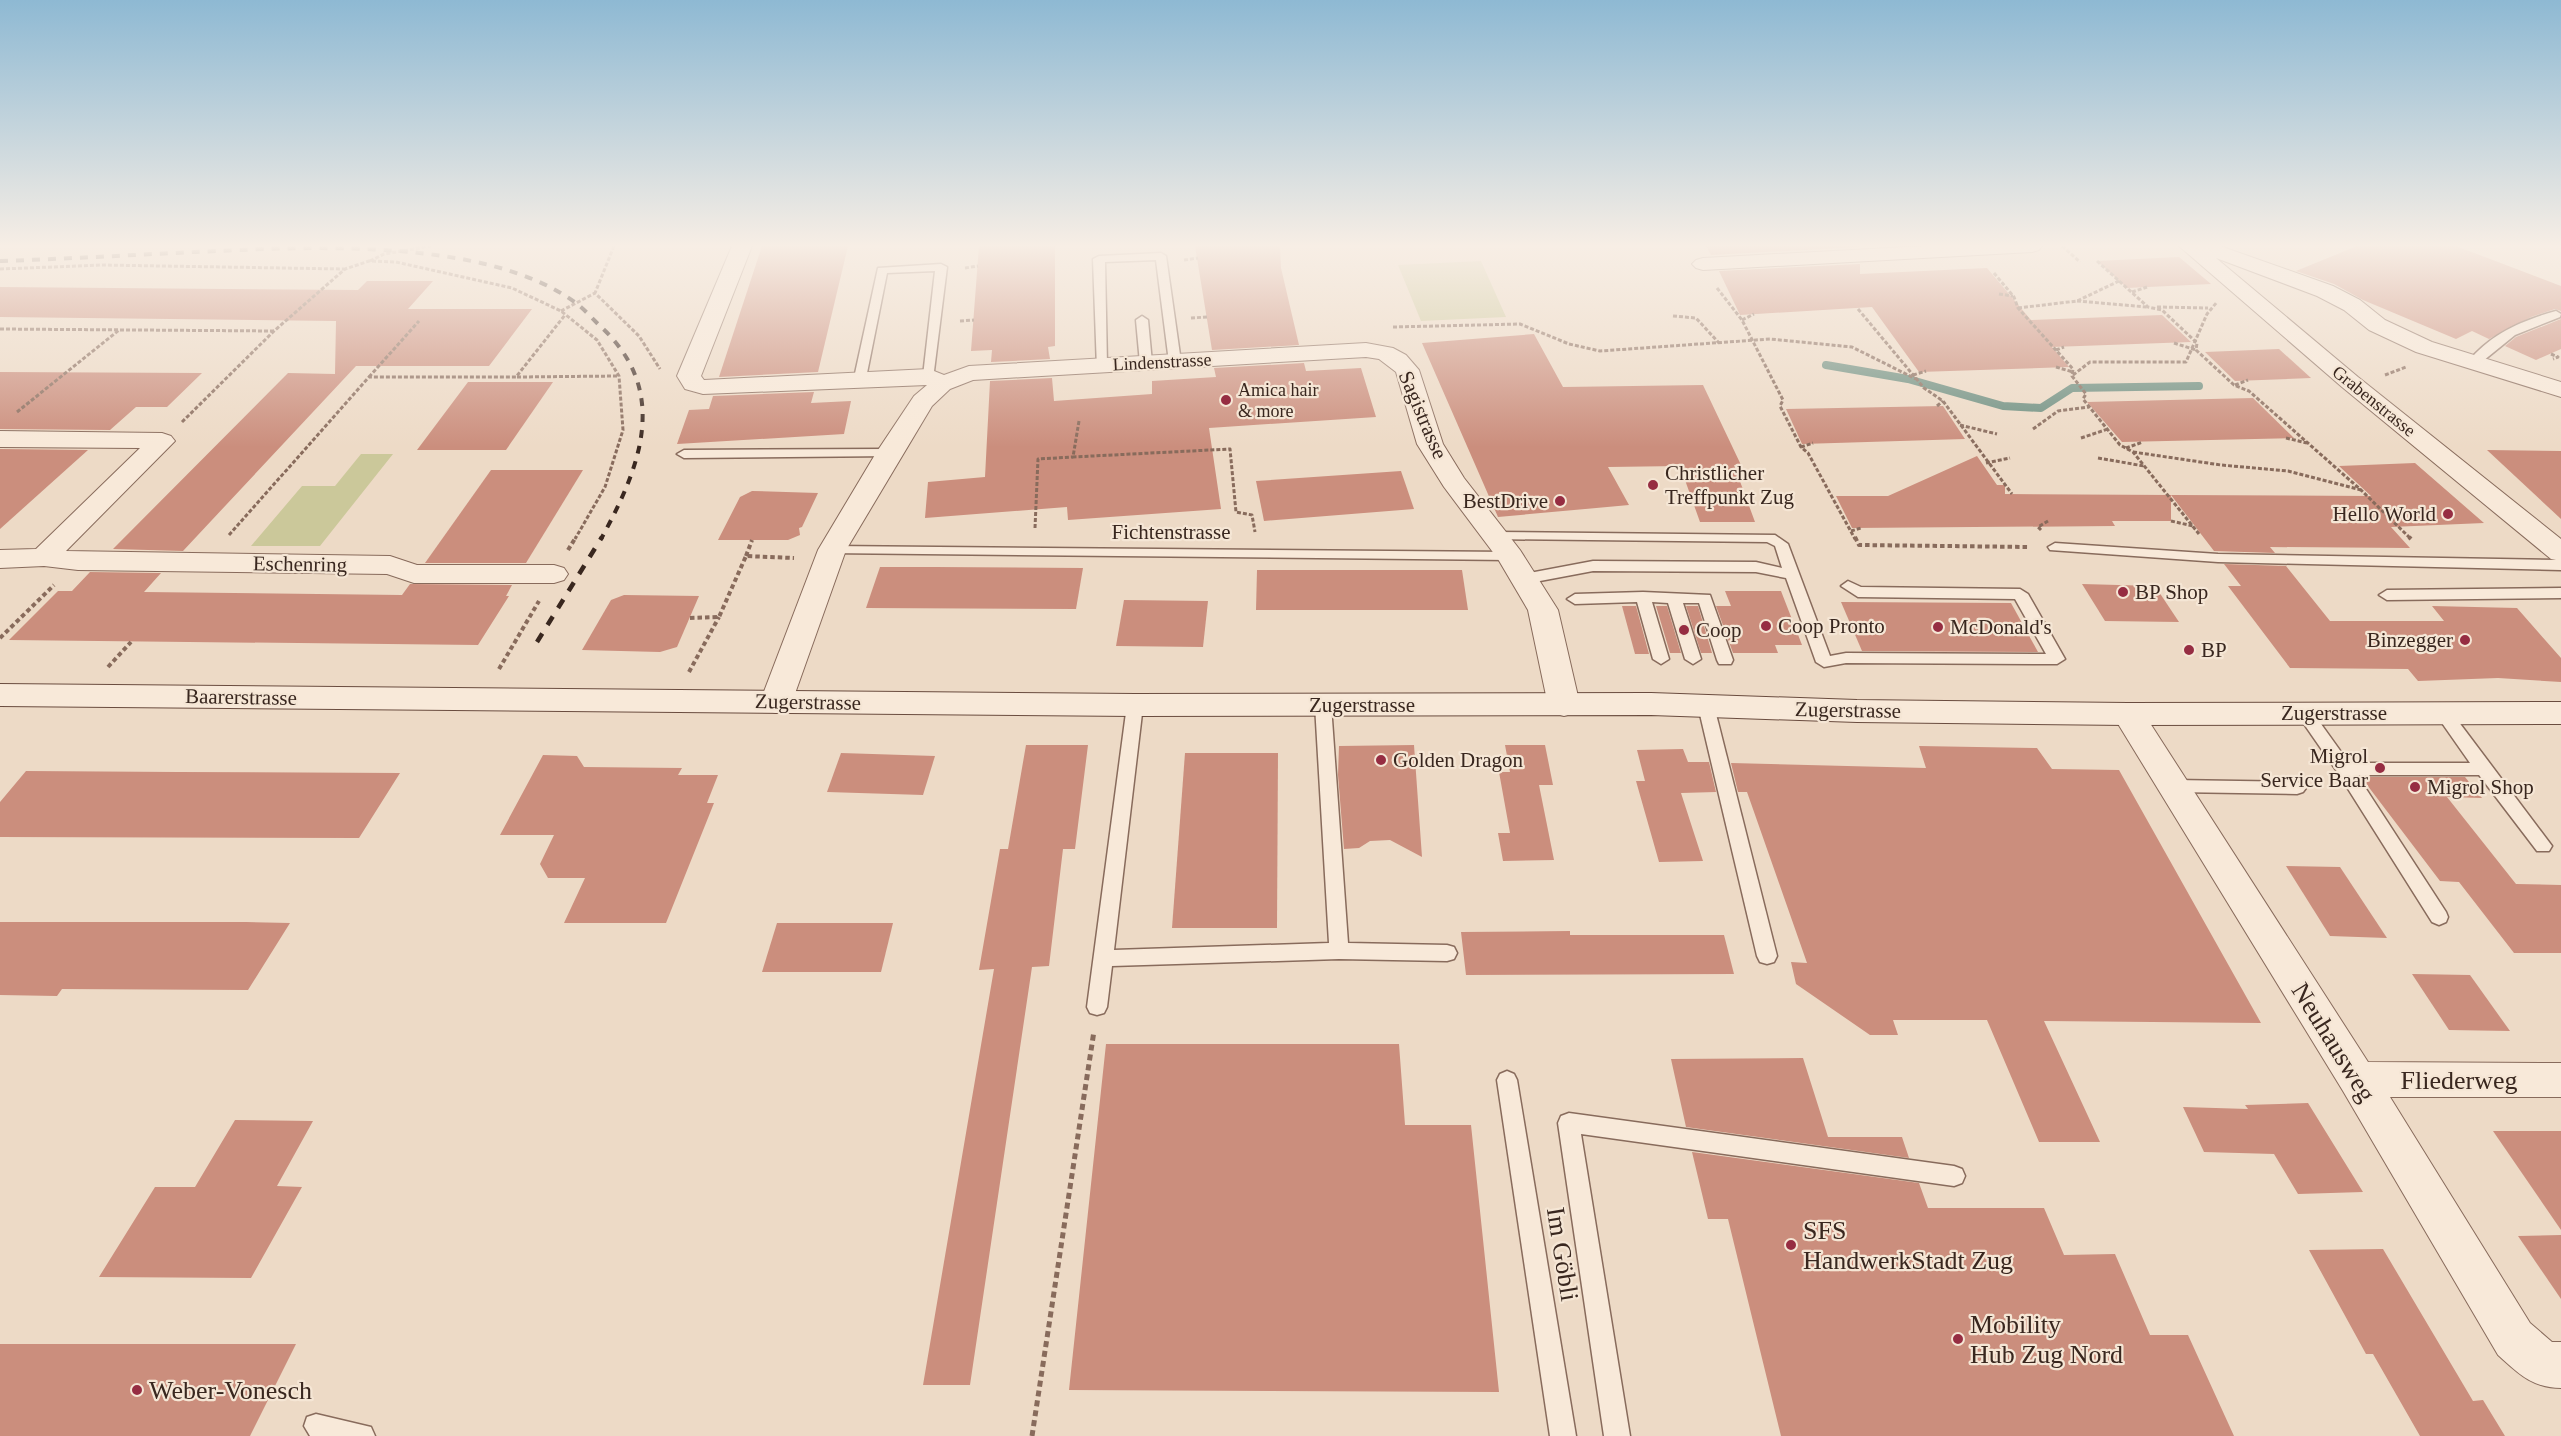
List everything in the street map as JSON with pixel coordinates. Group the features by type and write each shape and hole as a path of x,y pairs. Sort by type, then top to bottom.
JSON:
{"main road":[{"name":"Baarerstrasse","path":"0,695 481,699"},
{"name":"Zugerstrasse","path":"481,699 1135,705 1706,706 1857,711 2128,714 2561,713"}],"street":[{"path":"693,384 689,376 715,313"},
{"name":"Grabenstrasse","path":"2268,313 2350,382 2556,545"},
{"path":"2362,313 2377,325 2424,346 2561,390"},
{"name":"Lindenstrasse","path":"693,384 703,387 860,378 936,380 969,373 1366,350 1384,353"},
{"name":"Sagistrasse","path":"1384,353 1398,360 1407,370 1430,444 1453,481 1502,546 1543,610 1556,660 1564,705"},
{"name":"Lindenstrasse","path":"776,702 830,554 889,453 936,380"},
{"path":"5,428 162,441"},
{"path":"44,557 162,441"},
{"name":"Eschenring","path":"0,559 44,557 78,561 390,566 414,574 554,574"},
{"name":"Neuhausweg","path":"2128,714 2357,1079 2514,1339 2553,1365"},
{"name":"Fliederweg","path":"2357,1079 2561,1080"}],"lane":[{"path":"860,378 873,313"},
{"path":"936,380 939,313"},
{"path":"1100,313 1101,366"},
{"path":"1169,313 1175,362"},
{"path":"2474,362 2493,342 2517,327 2556,315"},
{"path":"1142,320 1146,363"},
{"path":"684,454 889,453"},
{"name":"Fichtenstrasse","path":"830,554 1034,551 1259,553 1770,538 1781,544 1824,662 1846,658 2057,660 2020,594 1858,592 1848,586"},
{"path":"2055,547 2218,558 2561,565"},
{"path":"1524,579 1593,566 1756,567 1793,575"},
{"path":"2387,595 2561,593"},
{"path":"1643,597 1660,659"},
{"path":"1674,598 1693,659"},
{"path":"1575,599 1705,598 1725,660"},
{"path":"1097,1007 1135,705"},
{"path":"1323,705 1339,951"},
{"path":"1706,706 1767,956"},
{"path":"2443,713 2543,846"},
{"path":"2305,714 2344,769 2439,917"},
{"path":"2344,769 2484,769"},
{"path":"2174,786 2297,788"},
{"path":"1103,958 1339,951 1447,953"},
{"name":"Im Göbli","path":"1507,1080 1563,1436"},
{"path":"1617,1436 1569,1123 1954,1176"},
{"path":"316,1426 362,1436"}],"path":[{"path":"162,441 295,313"},
{"path":"616,313 639,336 669,382 693,384"},
{"path":"1736,313 1742,320 1783,400 1780,406 1801,447 1808,453 1859,545 2055,547"},
{"path":"1861,313 1924,388 1942,401 1986,463 2012,494"},
{"path":"2023,313 2073,369 2072,374 2076,382 2086,394 2084,399 2120,445 2133,452 2221,465 2288,471 2361,490"},
{"path":"2165,313 2197,343 2196,350"},
{"path":"2072,374 2090,362 2186,362 2196,350 2207,313"},
{"path":"1742,320 1754,314"},
{"path":"481,699 605,487 623,430 619,376 597,340 565,315 516,377"},
{"path":"1672,316 1696,318 1720,344"},
{"path":"205,562 418,321"},
{"path":"1387,327 1520,324 1569,344 1600,351 1770,339 1852,347 1917,379"},
{"path":"0,329 274,332"},
{"path":"5,428 120,330"},
{"path":"2174,343 2196,350 2234,385 2249,391 2373,500 2434,562"},
{"path":"2056,350 2064,347"},
{"path":"2056,367 2072,374"},
{"path":"1913,375 1926,371"},
{"path":"369,378 619,376"},
{"path":"2234,385 2248,380"},
{"path":"1937,406 1942,401"},
{"path":"2033,429 2058,411 2090,407"},
{"path":"1073,456 1079,421"},
{"path":"1959,425 1997,434"},
{"path":"2080,438 2108,429"},
{"path":"2286,438 2308,444"},
{"path":"2126,448 2143,442"},
{"path":"1801,447 1813,444"},
{"path":"1034,551 1038,459 1230,449 1236,512 1252,515 1259,553"},
{"path":"2133,452 2218,558"},
{"path":"1986,463 2010,458"},
{"path":"2098,458 2144,466"},
{"path":"2032,526 2039,528 2048,521"},
{"path":"2171,521 2193,526"},
{"path":"1851,531 1861,528"},
{"path":"675,701 719,617 753,540"},
{"path":"746,556 830,554"},
{"path":"0,638 78,561"},
{"path":"690,618 719,617"},
{"path":"109,666 131,642"},
{"path":"1032,1436 1097,1007"}],"shaded area":[{"path":"1418,313 1504,313 1506,317 1421,321"},
{"path":"361,454 393,454 320,546 251,546 302,486 335,486"}],"building":[{"path":"0,313 529,313 489,366 356,366 183,551 113,549 288,373 335,374 336,321 0,317"},
{"path":"740,313 832,313 818,372 719,377"},
{"path":"974,313 1055,313 1055,346 1048,347 1050,359 991,362 992,350 971,351"},
{"path":"1206,313 1292,313 1299,345 1212,350"},
{"path":"1739,313 1773,313 1740,315"},
{"path":"1876,313 2025,313 2031,320 2162,315 2191,342 2052,347 2069,367 1919,372"},
{"path":"2394,313 2543,313 2489,339 2472,331 2456,339"},
{"path":"2561,319 2561,349 2536,360 2505,346 2516,337"},
{"path":"1534,334 1563,387 1703,385 1741,465 1734,465 1755,522 1700,522 1680,466 1608,467 1629,505 1498,517 1422,343"},
{"path":"2279,349 2311,378 2235,381 2205,352"},
{"path":"1304,363 1306,371 1361,368 1376,417 1209,428 1221,509 1068,520 1067,507 925,518 928,482 985,477 990,381 1052,378 1054,401 1152,394 1152,381 1216,377 1214,368"},
{"path":"0,372 202,373 167,407 136,407 110,430 0,429"},
{"path":"468,382 553,382 506,450 417,450"},
{"path":"814,392 811,403 851,401 844,434 677,444 689,410 709,409 713,396"},
{"path":"2253,398 2294,438 2122,442 2087,402"},
{"path":"1943,406 1965,439 1802,444 1786,409"},
{"path":"0,449 88,450 0,529"},
{"path":"2487,450 2561,451 2561,519"},
{"path":"1977,456 1997,485 2005,485 2005,494 2171,495 2171,521 2112,521 2115,526 1852,528 1836,496 1888,496"},
{"path":"2415,463 2484,523 2391,527 2410,548 2270,547 2275,553 2214,551 2171,495 2371,496 2339,466"},
{"path":"491,470 583,470 526,563 425,563"},
{"path":"1401,471 1414,509 1264,521 1256,481"},
{"path":"752,491 818,493 802,527 799,528 800,535 788,540 718,540 740,497"},
{"path":"2224,564 2286,566 2330,621 2444,621 2432,606 2517,608 2561,658 2561,682 2498,678 2418,681 2408,669 2290,668 2228,586 2241,586"},
{"path":"880,567 1083,568 1076,609 866,608"},
{"path":"1257,570 1462,570 1468,610 1256,610"},
{"path":"90,572 161,573 144,592 402,595 410,584 512,585 506,596 509,596 478,645 9,640 58,591 72,591"},
{"name":"BP Shop","path":"2082,584 2155,586 2179,622 2105,621"},
{"name":"Coop Pronto","path":"1725,591 1781,591 1802,645 1775,645 1778,653 1733,653 1716,606 1731,606"},
{"path":"624,595 699,596 677,647 660,652 582,650 611,600"},
{"path":"1124,600 1208,601 1203,647 1116,646"},
{"name":"McDonald's","path":"1841,602 2011,603 2038,652 1862,651"},
{"path":"1622,606 1636,606 1649,654 1635,654"},
{"path":"1656,606 1667,606 1681,653 1670,653"},
{"path":"1686,606 1698,606 1712,653 1701,653"},
{"path":"1026,745 1088,745 1075,849 1063,849 1049,966 1032,967 970,1385 923,1385 994,969 979,970 1000,849 1008,849"},
{"path":"1414,745 1422,857 1390,840 1370,841 1359,848 1344,849 1338,775 1339,746"},
{"path":"1505,745 1545,745 1553,785 1539,785 1554,860 1503,861 1498,833 1510,833 1499,772 1510,772"},
{"path":"1919,746 2037,748 2052,769 2119,770 2261,1023 2044,1021 2100,1142 2039,1142 1987,1020 1893,1020 1898,1035 1870,1035 1796,984 1791,962 1807,963 1747,792 1738,792 1731,763 1926,768"},
{"path":"1683,749 1688,762 1709,762 1716,792 1681,793 1703,861 1659,862 1636,781 1645,781 1637,750"},
{"path":"841,753 935,756 923,795 827,792"},
{"path":"1185,753 1278,753 1277,928 1172,928"},
{"path":"543,755 577,756 584,767 682,768 678,775 718,775 707,803 714,803 666,923 564,923 585,878 548,878 540,864 554,835 500,835"},
{"path":"26,771 400,773 359,838 0,837 0,802"},
{"path":"2361,777 2465,777 2482,798 2447,797 2516,884 2561,885 2561,953 2514,953 2459,882 2440,881"},
{"path":"2286,866 2340,867 2387,938 2330,936"},
{"path":"0,922 290,923 248,990 62,989 57,996 0,995"},
{"path":"777,923 893,923 881,972 762,972"},
{"path":"1570,931 1570,935 1724,935 1734,974 1466,975 1461,932"},
{"path":"2412,974 2470,975 2510,1031 2449,1030"},
{"path":"1106,1044 1399,1044 1405,1125 1471,1125 1499,1392 1069,1390"},
{"path":"1803,1058 1828,1137 1902,1137 1909,1158 1686,1127 1671,1059"},
{"path":"2308,1103 2363,1192 2298,1194 2274,1154 2204,1152 2183,1107 2248,1109 2245,1105"},
{"path":"235,1120 313,1121 277,1186 302,1187 251,1278 99,1277 155,1187 195,1187"},
{"path":"2493,1131 2561,1131 2561,1230"},
{"name":"Mobility Hub Zug Nord","path":"1692,1152 1919,1183 1928,1208 2044,1208 2064,1255 2115,1254 2150,1335 2188,1335 2234,1436 1781,1436 1728,1219 1708,1219"},
{"path":"2561,1235 2561,1299 2518,1236"},
{"path":"2383,1249 2473,1401 2483,1400 2505,1436 2420,1436 2373,1354 2366,1354 2309,1250"},
{"name":"Weber-Vonesch","path":"0,1344 296,1344 250,1436 0,1436"}],"waterway":[{"path":"1826,365 1908,379 2003,406 2041,408 2072,388 2199,386"}],"railway":[{"path":"587,313 621,350 635,376 642,402 642,429 637,456 628,484 601,539"},
{"path":"537,642 602,537"}],"place":[{"name":"Amica hair & more","path":"1226,400"},
{"name":"Christlicher Treffpunkt Zug","path":"1653,485"},
{"name":"BestDrive","path":"1560,501"},
{"name":"Hello World","path":"2448,514"},
{"name":"BP Shop","path":"2123,592"},
{"name":"Coop Pronto","path":"1766,626"},
{"name":"McDonald's","path":"1938,627"},
{"name":"Coop","path":"1684,630"},
{"name":"Binzegger","path":"2465,640"},
{"name":"BP","path":"2189,650"},
{"name":"Golden Dragon","path":"1381,760"},
{"name":"Migrol Service Baar","path":"2380,768"},
{"name":"Migrol Shop","path":"2415,787"},
{"name":"SFS HandwerkStadt Zug","path":"1791,1245"},
{"name":"Mobility Hub Zug Nord","path":"1958,1339"},
{"name":"Weber-Vonesch","path":"137,1390"}]}
